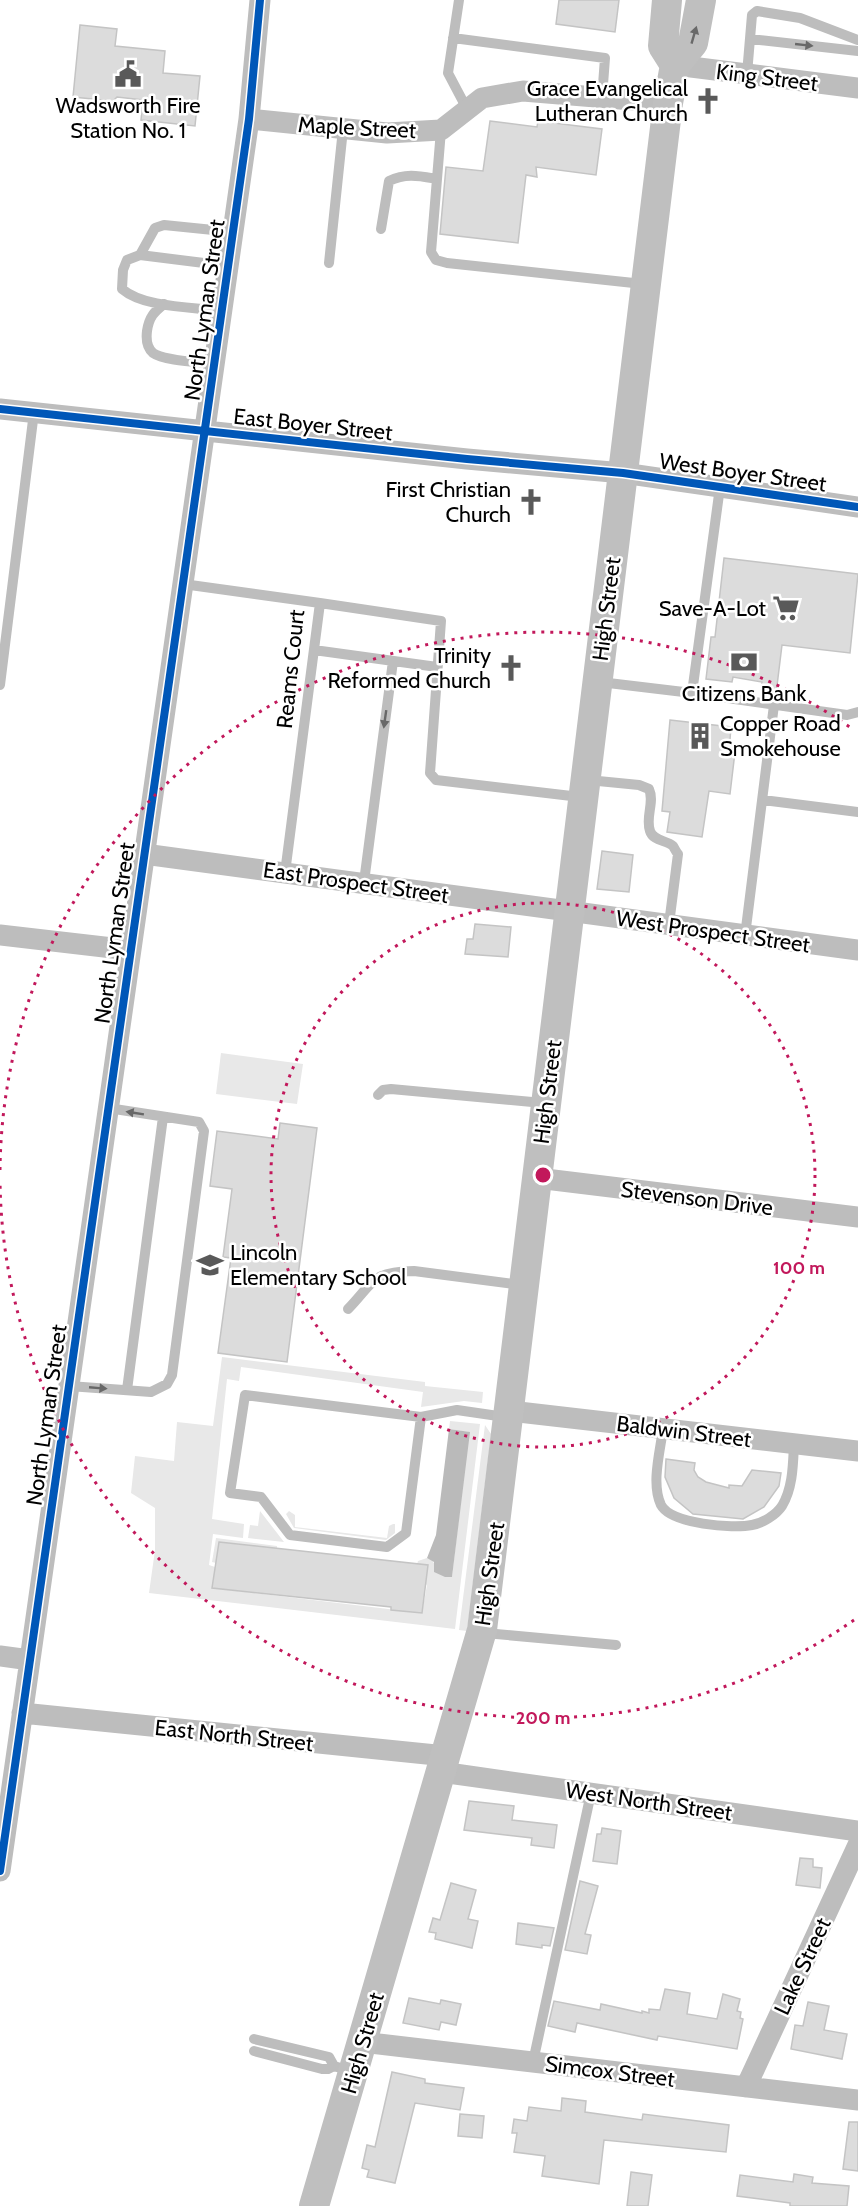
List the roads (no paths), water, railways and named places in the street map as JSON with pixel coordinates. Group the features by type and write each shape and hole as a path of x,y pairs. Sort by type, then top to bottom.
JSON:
{"main road":[{"path":"667,0 663,46 675,65"},
{"name":"High Street","path":"314,2206 344,2069 362,2042 482,1633 668,104 675,65 693,43 701,0"}],"street":[{"name":"North Lyman Street","path":"0,1871 215,364 249,119 260,0"},
{"name":"King Street","path":"675,65 858,88"},
{"name":"Maple Street","path":"249,119 387,133 441,130 482,98 523,91 668,104"},
{"name":"East Boyer Street","path":"0,409 467,459 622,473"},
{"name":"West Boyer Street","path":"622,473 858,507"},
{"name":"East Prospect Street","path":"144,854 364,882 569,912"},
{"name":"West Prospect Street","path":"569,912 858,950"},
{"path":"0,935 130,950"},
{"name":"Stevenson Drive","path":"537,1178 858,1217"},
{"name":"Baldwin Street","path":"509,1414 858,1451"},
{"path":"0,1656 30,1660"},
{"name":"East North Street","path":"22,1713 443,1764"},
{"name":"West North Street","path":"443,1764 591,1793 858,1831"},
{"name":"Lake Street","path":"746,2087 858,1845"},
{"name":"Simcox Street","path":"362,2042 858,2100"}],"lane":[{"path":"459,0 448,73 467,109"},
{"path":"747,74 752,15 758,11 800,18 858,40"},
{"path":"453,38 605,58 602,98"},
{"path":"750,39 858,51"},
{"path":"329,263 343,129"},
{"path":"441,130 431,252 436,260 647,285"},
{"path":"381,229 389,182 401,176 410,175 437,179"},
{"path":"140,255 155,228 164,225 233,232"},
{"path":"222,311 164,304 129,296 122,289 123,270 127,260 140,255 228,266"},
{"path":"164,304 153,313 149,322 146,339 148,347 154,354 215,364"},
{"path":"0,686 34,412"},
{"path":"692,693 720,487"},
{"name":"Reams Court","path":"183,584 320,603 285,873"},
{"path":"320,603 441,621 430,773 436,780 585,789 639,785 649,789 651,795 650,832 655,838 672,846 678,854 669,924"},
{"path":"314,650 437,667"},
{"path":"364,882 393,661"},
{"path":"597,681 847,715 858,712"},
{"path":"746,936 774,705"},
{"path":"763,800 858,812"},
{"path":"378,1095 383,1090 392,1089 546,1103"},
{"path":"69,1386 151,1392 167,1384 172,1375 204,1131 199,1122 108,1108"},
{"path":"127,1390 163,1117"},
{"path":"348,1310 368,1284 379,1276 401,1272 414,1271 525,1286"},
{"path":"421,1417 406,1533 387,1547 290,1535 261,1497 231,1493 245,1395 421,1417 457,1410 509,1414"},
{"path":"663,1429 657,1476 658,1496 663,1508 675,1517 728,1526 753,1525 770,1518 782,1507 789,1490 794,1444"},
{"path":"482,1633 616,1645"},
{"path":"533,2062 591,1793"},
{"path":"254,2039 330,2057 344,2069"},
{"path":"254,2051 322,2069 344,2069"}],"place":[{"name":"Wadsworth Fire Station No. 1","path":"128,74"},
{"name":"Grace Evangelical Lutheran Church","path":"708,101"},
{"name":"First Christian Church","path":"531,502"},
{"name":"Save-A-Lot","path":"786,608"},
{"name":"Citizens Bank","path":"744,662"},
{"name":"Trinity Reformed Church","path":"511,668"},
{"name":"Copper Road Smokehouse","path":"700,736"},
{"name":"Lincoln Elementary School","path":"210,1265"}]}
